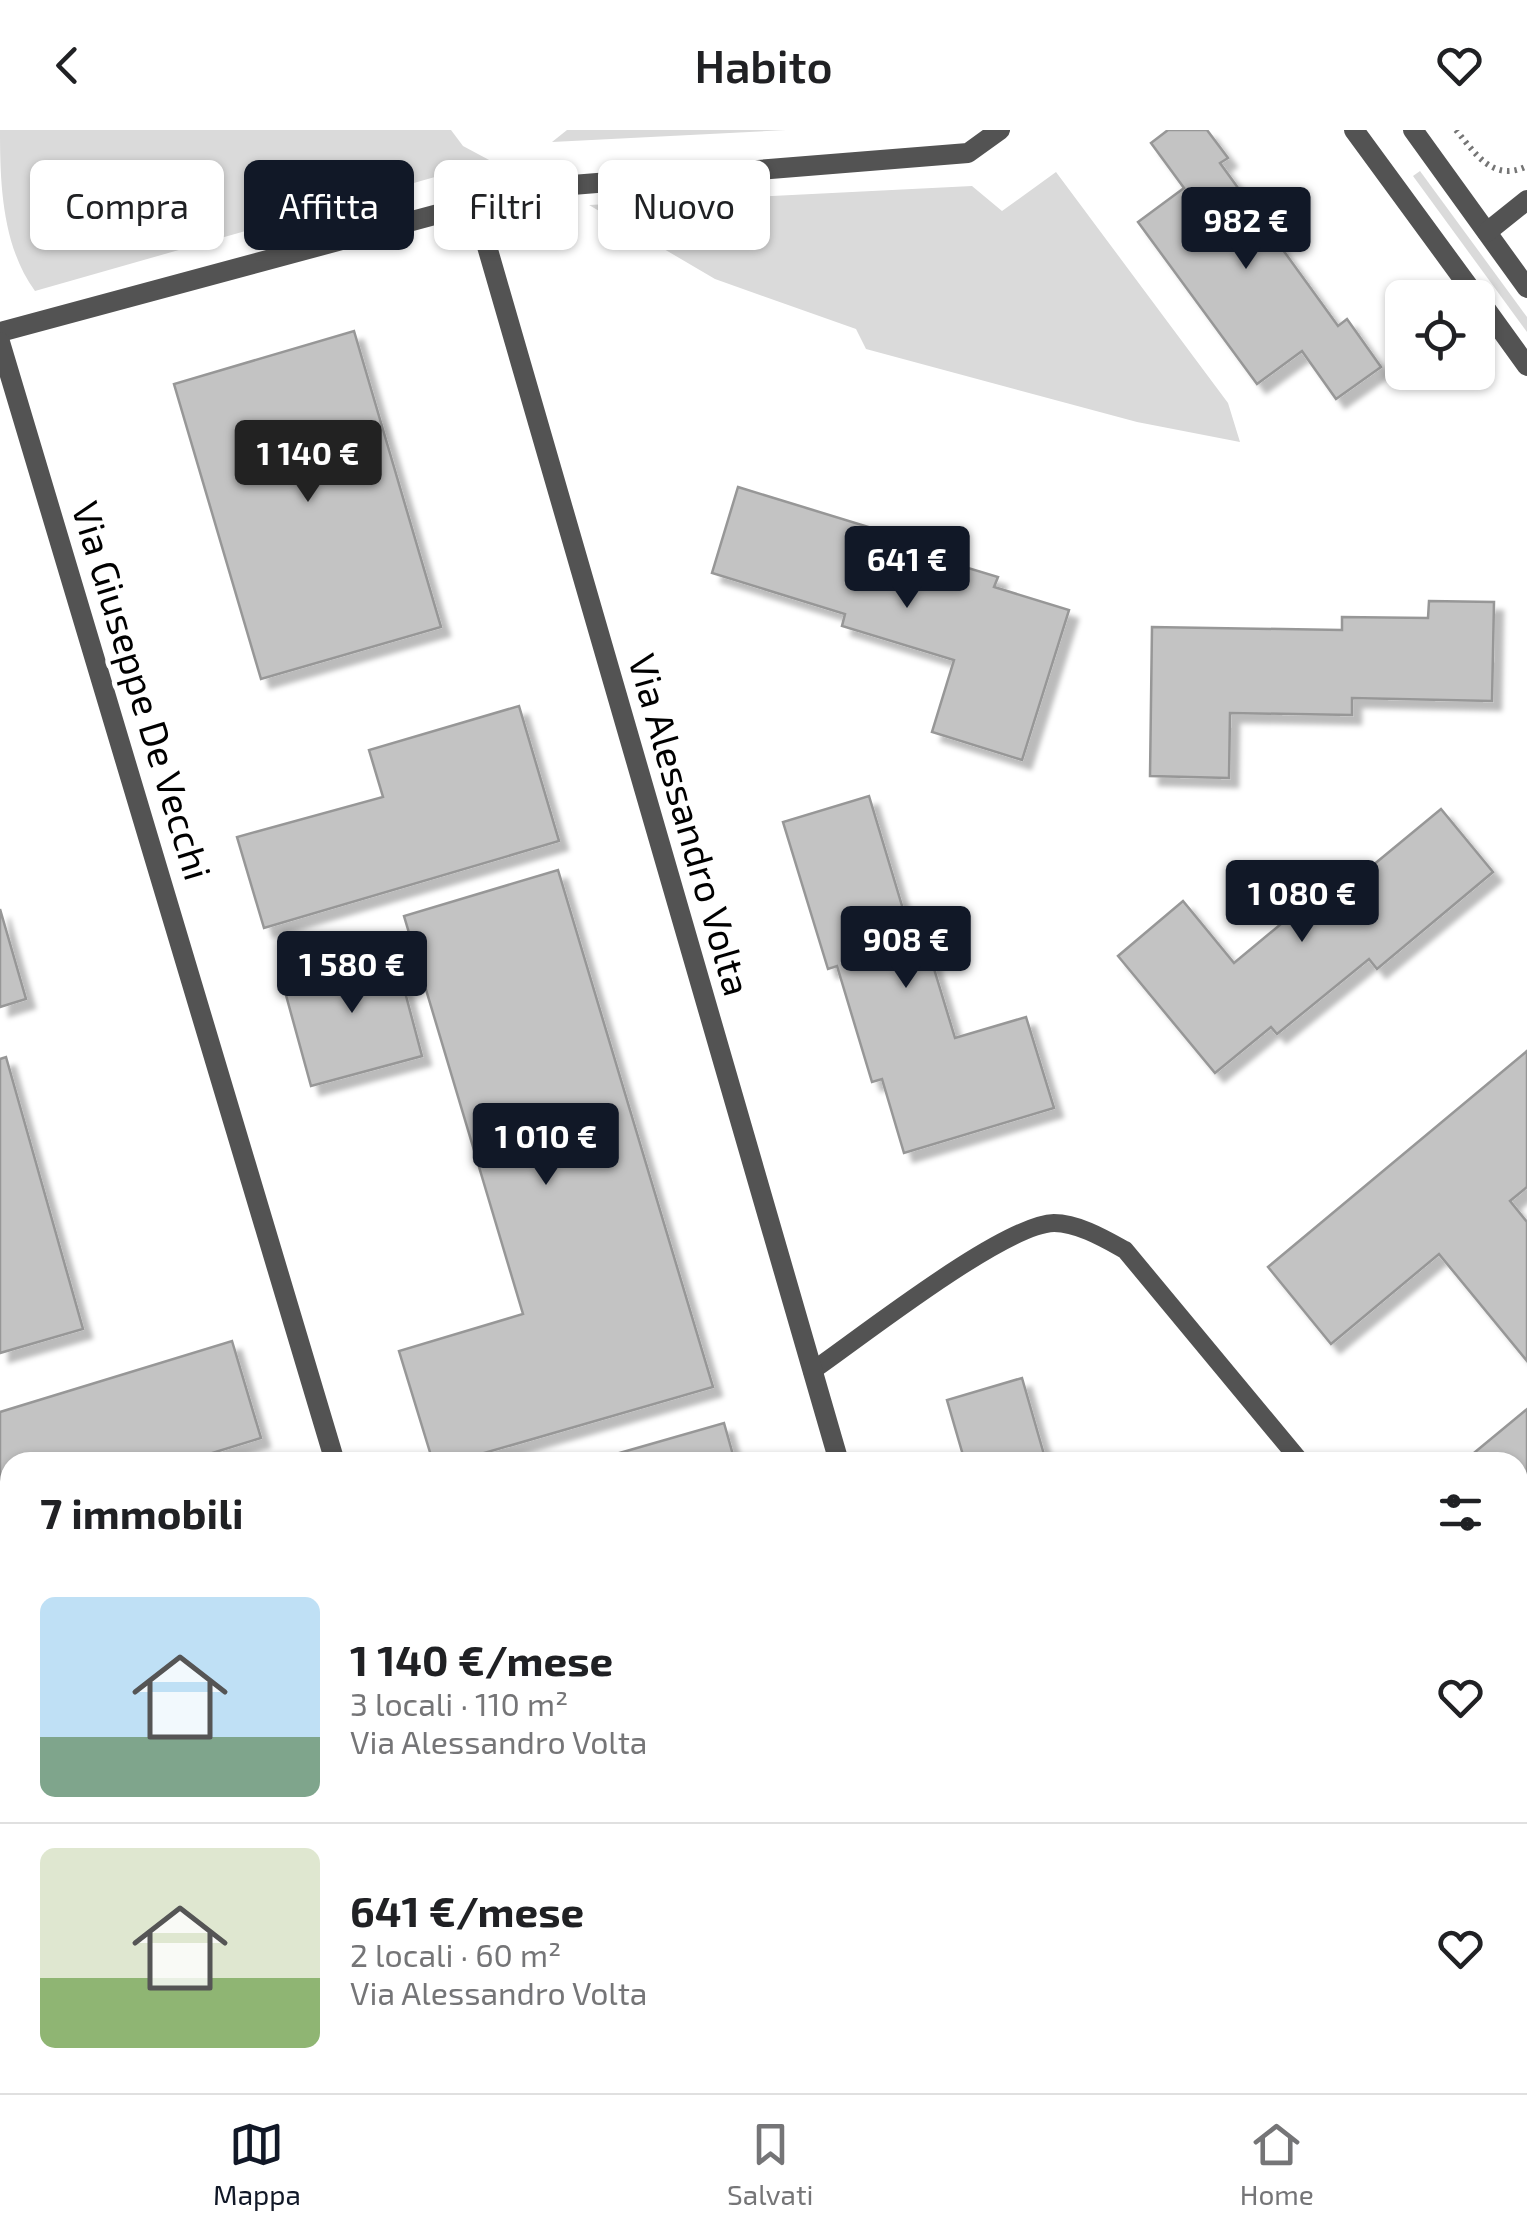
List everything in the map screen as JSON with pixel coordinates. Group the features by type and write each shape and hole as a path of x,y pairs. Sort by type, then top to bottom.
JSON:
{"street":[{"path":"578,185 968,153 974,137 1000,130"},
{"path":"1354,130 1464,280"},
{"path":"1413,130 1527,288"},
{"path":"1487,232 1527,200"},
{"path":"0,332 434,216"},
{"name":"Via Alessandro Volta","path":"489,250 836,1452"},
{"path":"1495,322 1527,366"},
{"name":"Via Giuseppe De Vecchi","path":"0,342 332,1452"}],"lane":[{"path":"812,1370 1014,1236 1054,1223 1099,1235 1125,1250 1293,1452"}],"path":[{"path":"1456,130 1484,164 1502,172 1527,166"}],"shaded area":[{"path":"0,130 451,130 463,146 489,160 434,160 434,177 414,183 414,160 244,160 244,231 224,237 224,160 30,160 30,250 179,250 35,291 9,234 2,192"},
{"path":"567,130 786,130 552,142"},
{"path":"1420,171 1527,317 1527,332 1495,288 1495,280 1489,280 1413,176"},
{"path":"1056,172 1228,403 1240,442 1137,422 866,349 856,329 715,279 666,250 770,250 770,196 972,186 1002,211"}],"building":[{"path":"1168,130 1207,130 1228,158 1220,163 1338,326 1347,319 1381,367 1336,399 1302,351 1257,384 1138,222 1184,188 1151,143"},
{"path":"354,331 441,627 261,679 174,384"},
{"path":"738,487 885,532 882,542 998,577 994,587 1069,610 1022,760 932,732 954,660 842,626 845,614 712,573"},
{"path":"1429,601 1494,602 1492,701 1352,698 1352,715 1230,713 1229,778 1150,776 1152,627 1342,630 1342,617 1428,618"},
{"path":"519,706 559,841 264,928 237,837 383,797 369,750"},
{"path":"869,796 909,929 921,926 955,1038 1026,1017 1054,1108 904,1153 882,1079 872,1082 837,966 828,969 783,822"},
{"path":"1441,809 1493,872 1377,969 1369,959 1277,1034 1271,1027 1215,1073 1118,956 1183,901 1234,963 1323,889 1332,899"},
{"path":"558,870 713,1387 488,1452 430,1452 399,1351 523,1314 404,916"},
{"path":"0,909 26,999 0,1007"},
{"path":"393,947 422,1056 311,1086 281,977"},
{"path":"1527,1051 1527,1187 1510,1201 1527,1222 1527,1361 1439,1254 1331,1344 1268,1267"},
{"path":"6,1057 83,1329 0,1353 0,1059"},
{"path":"232,1341 261,1438 216,1452 0,1452 0,1412"},
{"path":"1022,1378 1043,1452 962,1452 947,1400"},
{"path":"1527,1409 1527,1452 1475,1452"},
{"path":"724,1423 732,1452 623,1452"}]}
